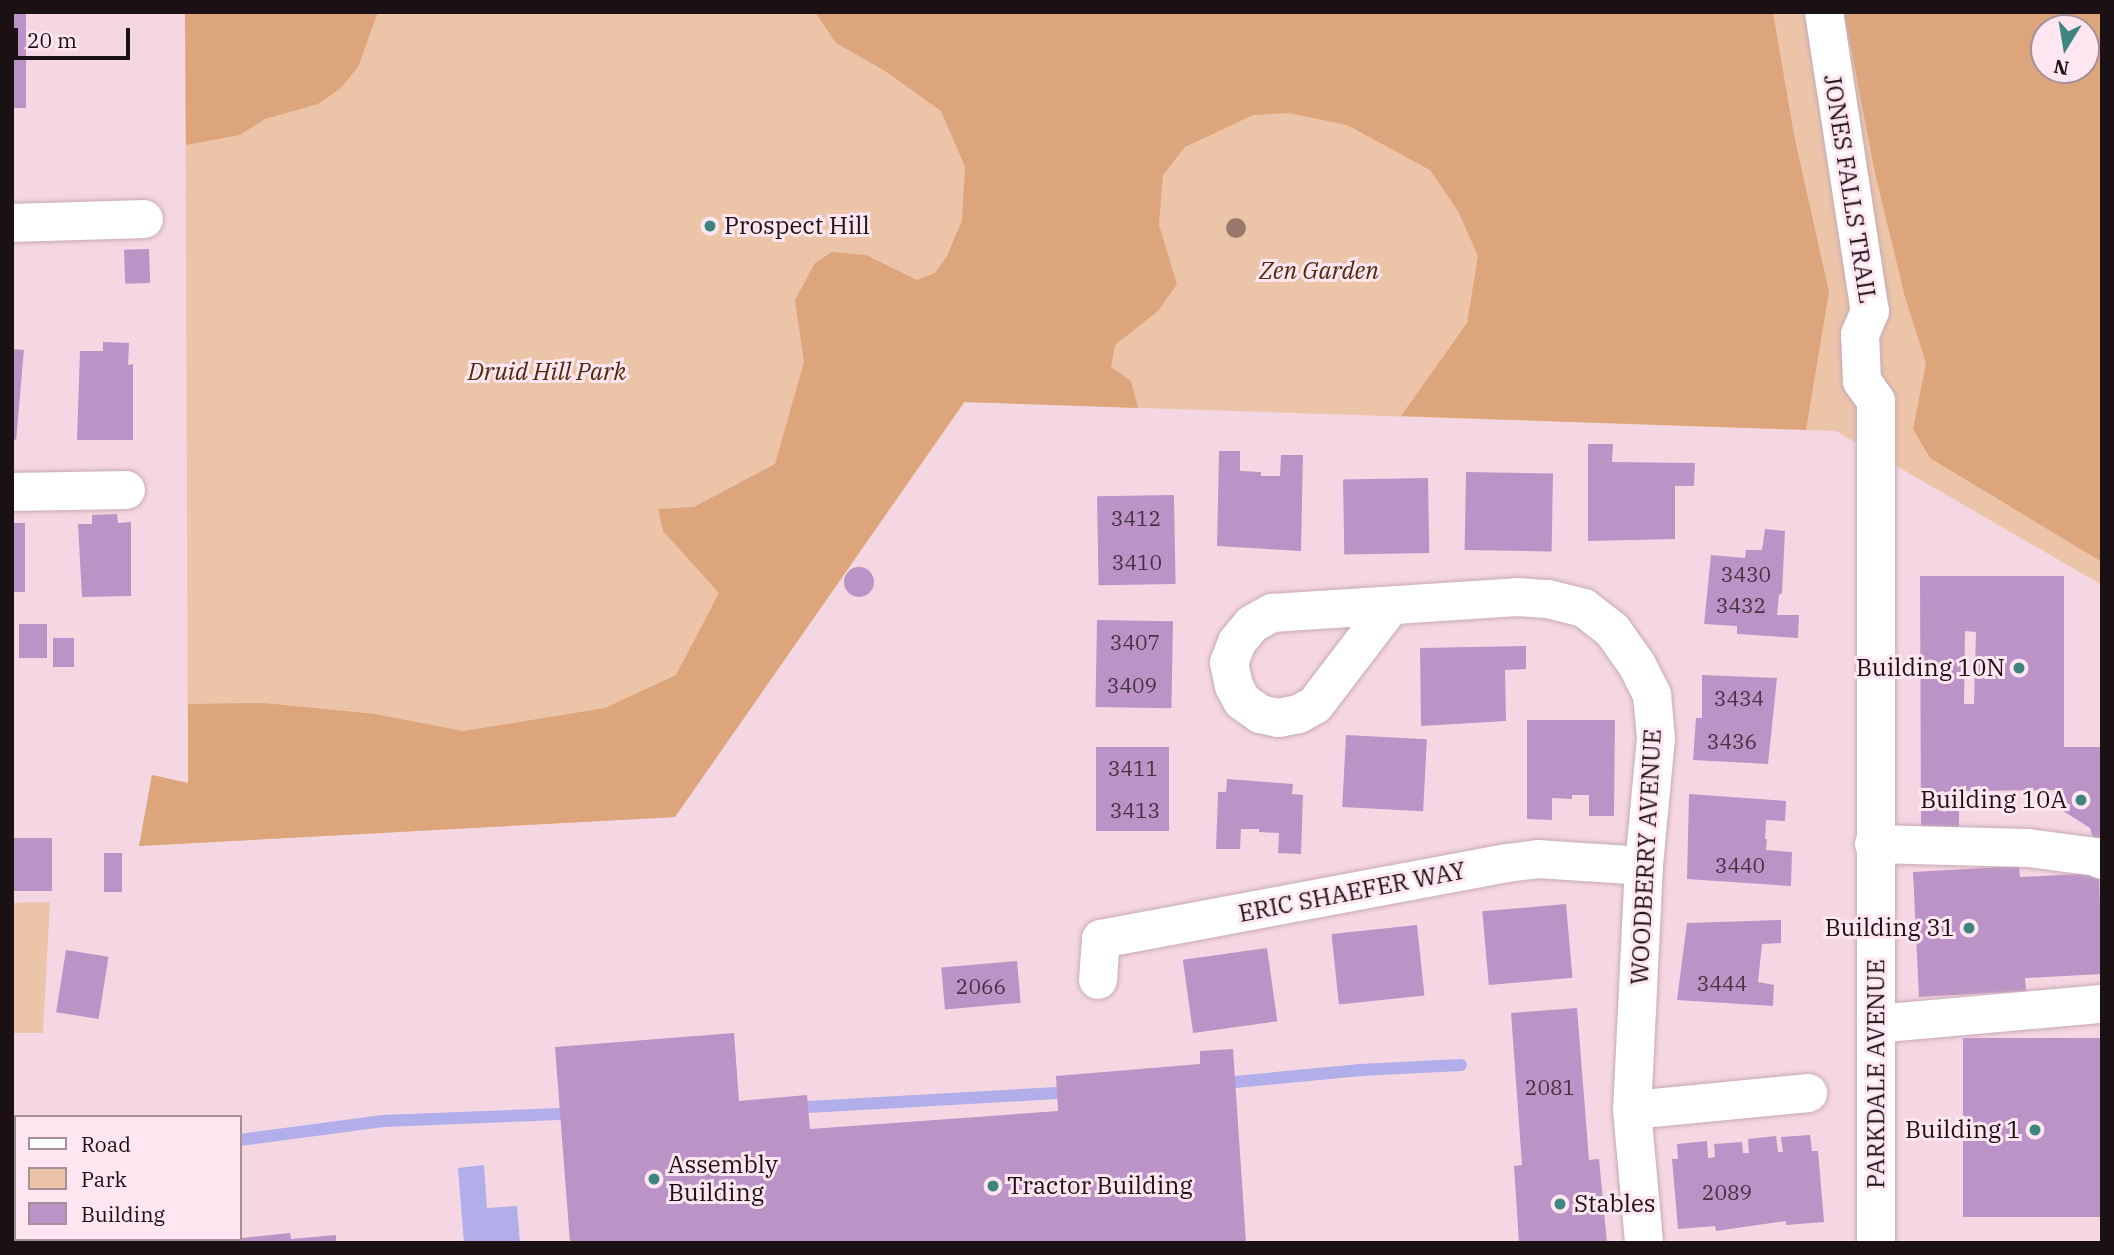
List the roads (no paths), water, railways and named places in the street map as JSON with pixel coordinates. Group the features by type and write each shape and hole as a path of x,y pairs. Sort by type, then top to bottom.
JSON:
{"street":[{"name":"JONES FALLS TRAIL","path":"1824,12 1870,311 1860,334 1862,381 1876,401"},
{"path":"12,223 144,219"},
{"name":"PARKDALE AVENUE","path":"1876,401 1876,1243"},
{"path":"12,492 126,490"},
{"name":"WOODBERRY AVENUE","path":"1389,608 1479,599 1548,599 1584,608 1613,631 1637,665 1652,695 1656,738 1644,866 1632,1110 1644,1243"},
{"path":"1874,844 2028,848 2102,860"},
{"name":"ERIC SHAEFER WAY","path":"1098,980 1101,939 1507,863 1549,859 1644,866"},
{"path":"1876,1024 2102,1004"},
{"path":"1632,1110 1808,1093"}],"water":[{"path":"484,1165 487,1208 517,1206 520,1243 464,1243 458,1168"}],"waterway":[{"path":"1235,1082 1360,1070 1461,1065"},
{"path":"808,1107 1057,1093"},
{"path":"242,1140 383,1121 560,1114"}],"place":[{"name":"Prospect Hill","path":"710,226"},
{"name":"Building 10N","path":"2019,668"},
{"name":"Building 10A","path":"2081,800"},
{"name":"Building 31","path":"1969,928"},
{"name":"Building 1","path":"2035,1130"},
{"name":"Assembly Building","path":"654,1179"},
{"name":"Tractor Building","path":"993,1186"},
{"name":"Stables","path":"1560,1204"}],"park label":[{"name":"Zen Garden","path":"1319,271"},
{"name":"Druid Hill Park","path":"547,372"}]}
